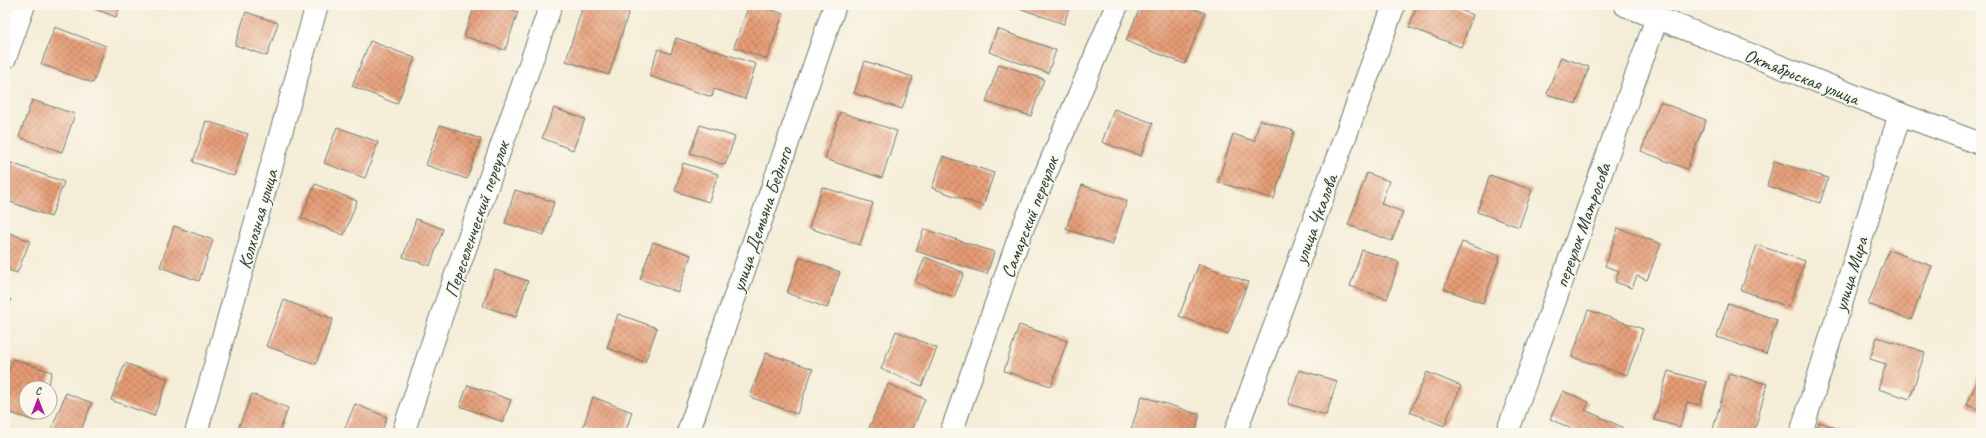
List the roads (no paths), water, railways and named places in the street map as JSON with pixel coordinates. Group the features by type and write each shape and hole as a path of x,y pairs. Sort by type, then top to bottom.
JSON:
{"street":[{"path":"5,58 24,5"},
{"name":"Колхозная улица","path":"196,433 317,5"},
{"name":"Переселенческий переулок","path":"403,433 441,317 551,5"},
{"name":"улица Демьяна Бедного","path":"688,433 835,5"},
{"name":"Самарский переулок","path":"951,433 1021,232 1117,5"},
{"name":"улица Чкалова","path":"1235,433 1394,5"},
{"name":"Октябрьская улица","path":"1625,5 1900,114 1981,144"},
{"name":"переулок Матросова","path":"1508,433 1657,18"},
{"name":"улица Мира","path":"1801,433 1900,114"}]}
